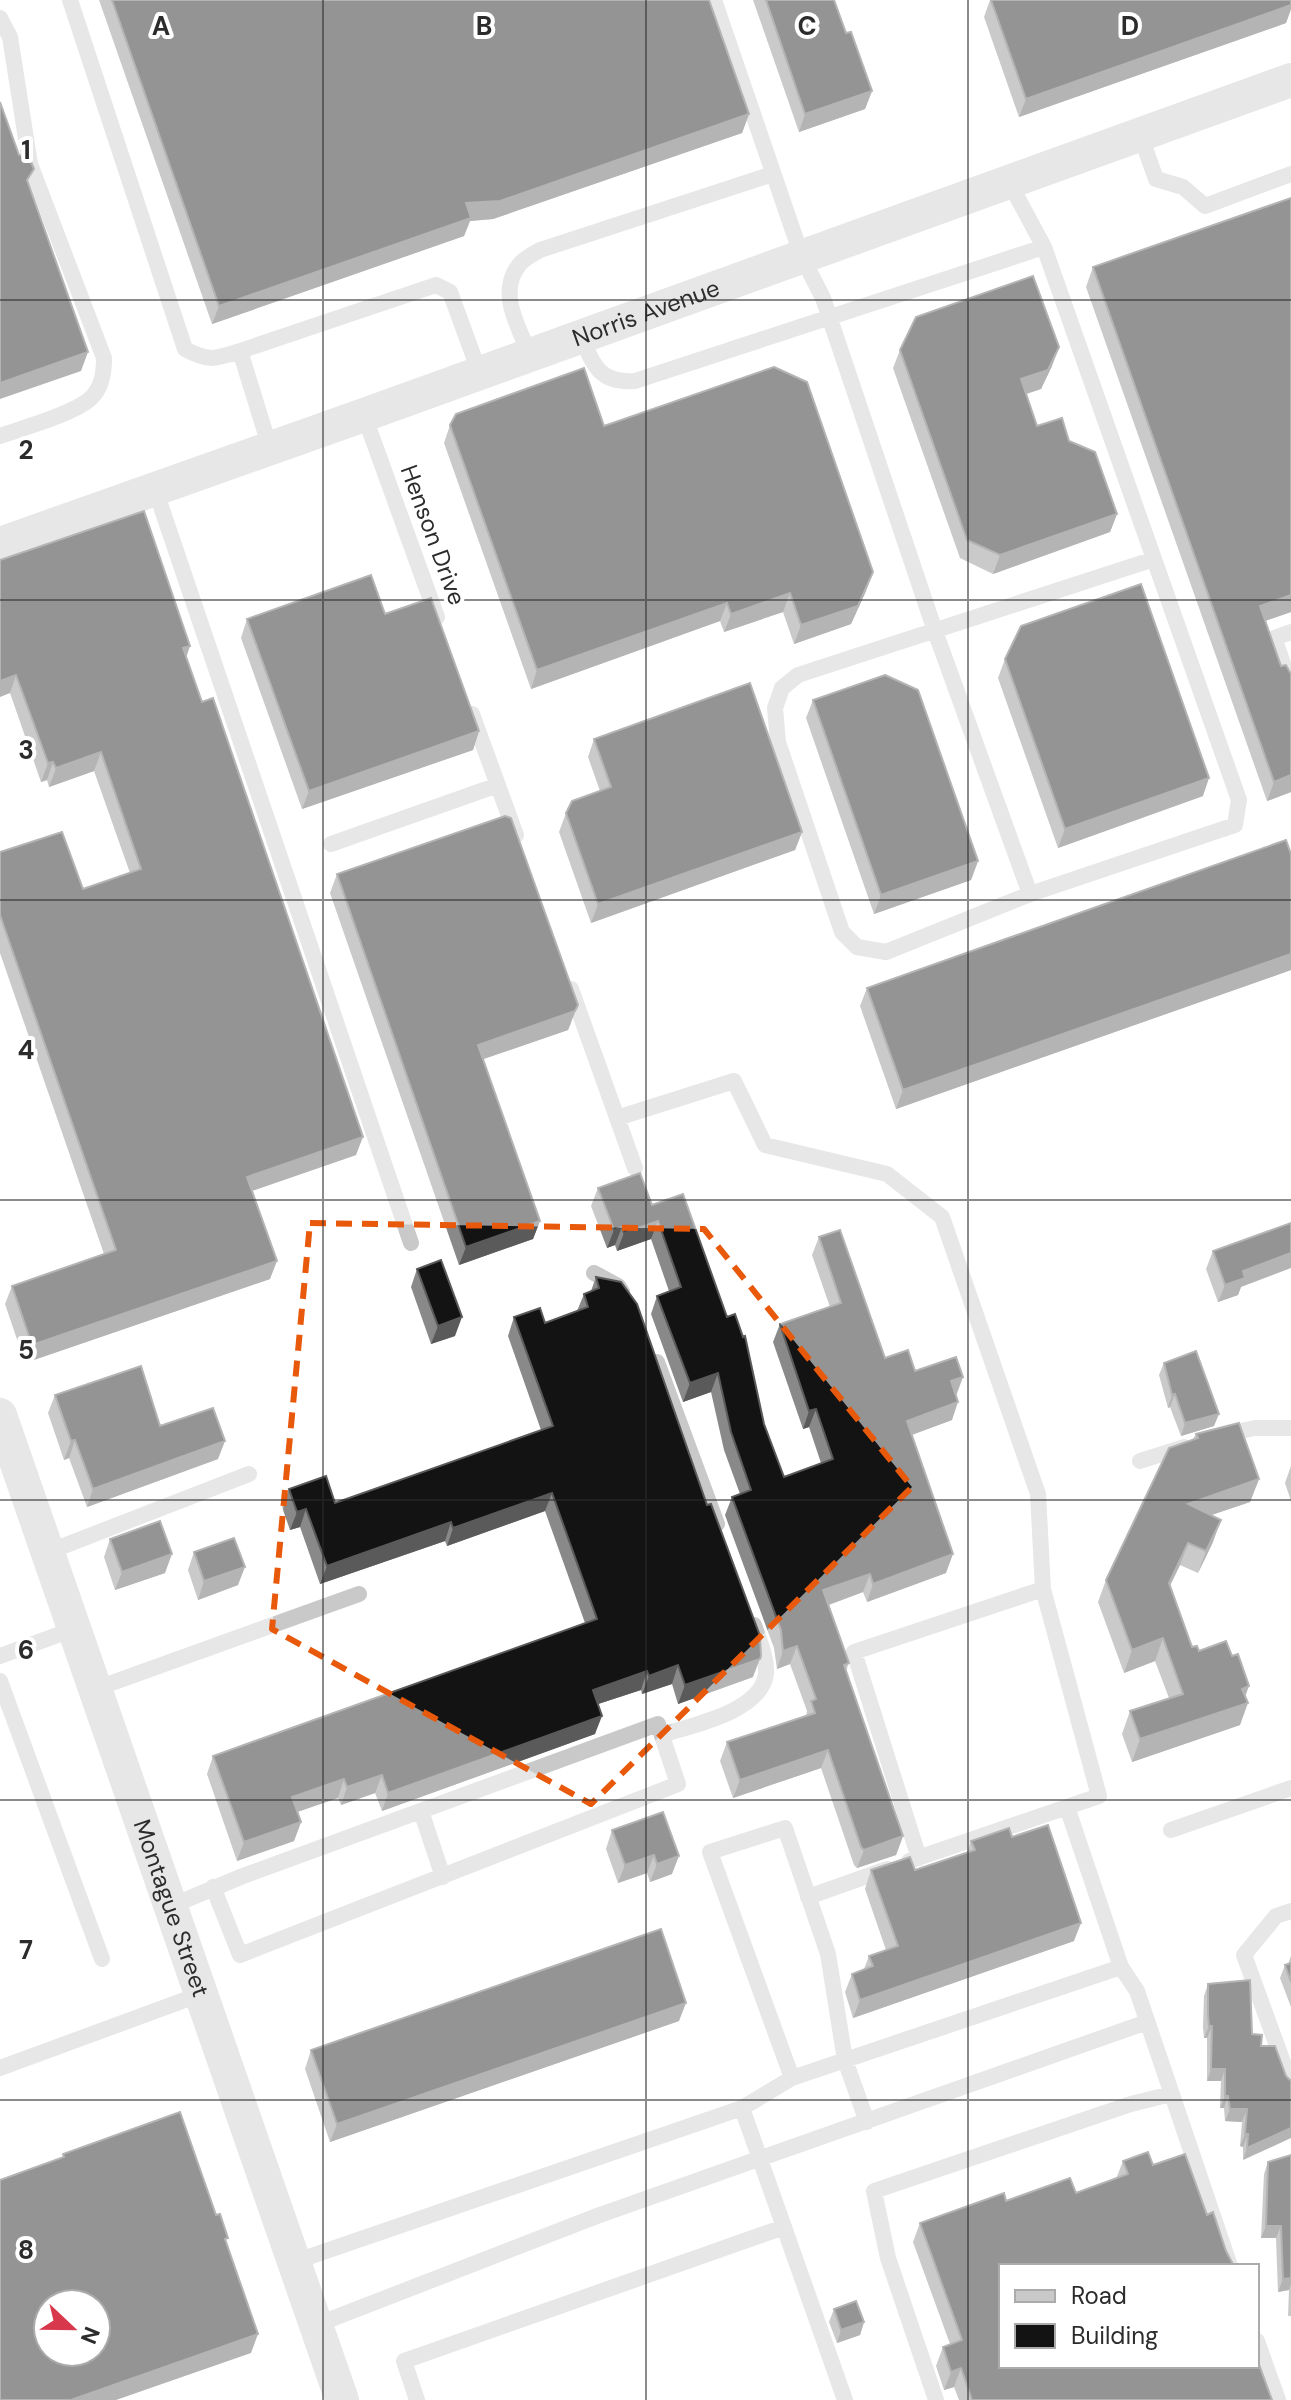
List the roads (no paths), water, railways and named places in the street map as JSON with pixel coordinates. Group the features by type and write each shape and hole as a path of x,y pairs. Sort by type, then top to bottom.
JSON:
{"street":[{"name":"Norris Avenue","path":"0,544 1291,80"},
{"name":"Montague Street","path":"0,1415 342,2400"}],"lane":[{"path":"70,0 185,349 200,357 214,359 436,285 450,292 480,374"},
{"path":"714,0 802,257 823,298 935,631 1030,894"},
{"path":"0,18 10,37 30,164 104,358 99,387 89,400 0,436"},
{"path":"1140,134 1156,179 1183,187 1205,206 1291,174"},
{"path":"530,355 510,305 509,286 519,264 540,250 773,174"},
{"path":"1009,182 1044,247 1239,800 1235,825 1030,894 886,952 857,947 842,932 778,742 775,708 782,688 798,675 1154,559"},
{"path":"581,336 593,364 604,376 619,382 635,381 1044,247"},
{"path":"240,351 270,448"},
{"name":"Henson Drive","path":"364,415 444,637"},
{"path":"155,489 411,1243"},
{"path":"1291,632 1274,638 1291,686"},
{"path":"466,696 524,857"},
{"path":"331,844 498,785"},
{"path":"565,973 635,1168"},
{"path":"617,1118 734,1081 765,1145 887,1174 942,1217 1038,1494 1043,1589 1099,1796 808,1897"},
{"path":"594,1273 618,1286 633,1307"},
{"path":"651,1346 721,1536"},
{"path":"1140,1461 1215,1436 1255,1428 1291,1428"},
{"path":"48,1552 249,1474"},
{"path":"919,1858 854,1652 1043,1589"},
{"path":"95,1689 359,1594"},
{"path":"662,1735 738,1710 757,1693 766,1676 764,1652 748,1609"},
{"path":"0,1656 74,1629"},
{"path":"0,1681 102,1959"},
{"path":"171,1906 213,1887 658,1724 678,1784 240,1955 213,1887"},
{"path":"1171,1830 1291,1788"},
{"path":"1067,1807 1121,1967 1137,1991 1229,2264"},
{"path":"421,1811 443,1877"},
{"path":"792,2078 710,1852 785,1828 828,1954 845,2060 867,2122"},
{"path":"1291,1911 1276,1916 1244,1955 1291,2084"},
{"path":"294,2262 742,2108 792,2078 1121,1967"},
{"path":"0,2068 201,1994"},
{"path":"316,2325 597,2216 1147,2022"},
{"path":"936,2400 888,2258 874,2191 1131,2104 1171,2094"},
{"path":"742,2108 845,2400"},
{"path":"417,2400 404,2361 784,2227"},
{"path":"1259,2347 1278,2400"}]}
